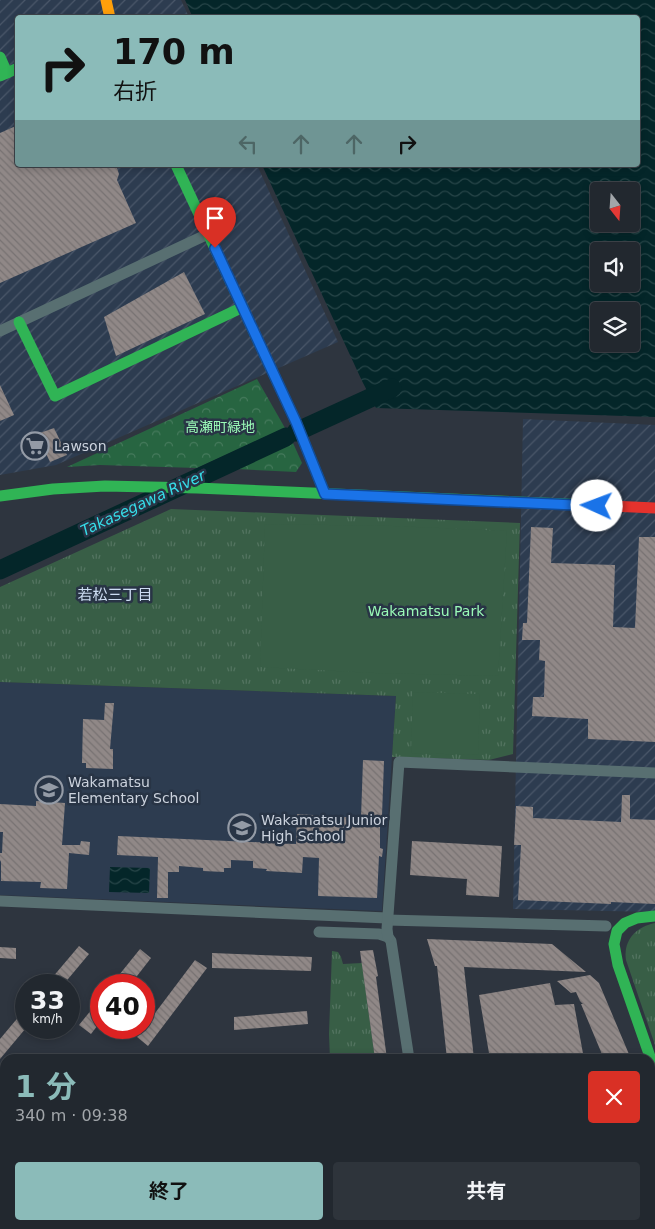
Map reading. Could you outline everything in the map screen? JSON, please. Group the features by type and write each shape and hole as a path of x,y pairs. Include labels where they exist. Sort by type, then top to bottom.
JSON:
{"street":[{"path":"106,0 109,15"},
{"path":"0,57 8,72"},
{"path":"177,167 296,422 325,494"},
{"path":"0,331 208,234"},
{"path":"19,322 55,396 243,307"},
{"path":"0,496 53,489 105,486 197,488 655,508"},
{"path":"409,1054 391,941 388,937 387,929 399,762 655,773"},
{"path":"0,901 387,919 606,926"},
{"path":"649,1054 618,965 615,936 620,928 638,917 655,916"},
{"path":"319,932 379,934 388,937"}],"shaded area":[{"path":"0,0 181,0 188,15 15,15 15,167 258,167 338,342 56,465 0,475"},
{"path":"523,419 655,425 655,912 513,909"},
{"name":"Wakamatsu Junior High School","path":"0,682 396,696 382,911 0,895"}],"green space":[{"name":"高瀬町緑地","path":"257,379 285,428 197,468 100,465 67,467"},
{"name":"高瀬町緑地","path":"293,443 302,463 296,472 236,469"},
{"name":"Wakamatsu Park","path":"171,509 520,523 513,754 489,760 392,757 396,696 0,682 0,587"},
{"path":"265,524 393,526 507,531 498,676 374,673 260,667"},
{"path":"413,692 480,694 478,755 411,753"},
{"path":"655,923 655,1045 626,960 626,953 632,936 642,928"},
{"path":"332,951 338,952 343,964 362,963 374,1054 330,1054"}],"water":[{"path":"185,0 655,0 655,417 376,408 263,167 640,167 640,15 192,15"},
{"path":"110,867 150,868 149,893 109,892"}],"building":[{"path":"15,126 15,167 117,167 119,174 117,180 136,223 0,283 0,133"},
{"path":"184,272 205,314 116,356 104,317"},
{"path":"0,385 14,415 0,421"},
{"path":"54,428 67,455 50,462 37,434"},
{"path":"531,527 553,528 551,563 615,565 613,627 635,628 639,537 655,537 655,742 588,739 588,719 532,716 533,697 544,697 545,661 539,660 540,640 522,640 523,623 527,623"},
{"path":"105,703 114,703 110,749 113,749 113,769 86,768 86,763 82,763 83,719 104,720"},
{"path":"363,760 384,761 382,816 380,816 380,848 383,849 382,857 379,856 377,898 318,896 319,858 303,857 302,873 266,871 267,869 253,868 253,861 231,860 231,868 224,868 224,872 203,871 203,868 179,866 179,872 168,872 168,898 157,898 158,857 117,855 118,836 296,844 297,814 361,818"},
{"path":"622,795 630,795 630,819 655,820 655,904 518,900 521,845 514,845 516,806 533,807 533,818 621,822"},
{"path":"36,801 65,803 62,845 80,845 81,841 90,842 89,855 69,853 67,889 40,888 41,882 1,881 0,853 2,853 3,832 0,832 0,804 36,806"},
{"path":"412,841 502,846 499,897 466,895 467,879 410,875"},
{"path":"427,939 552,944 586,972 464,967 473,1054 446,1054 437,966 435,966"},
{"path":"79,946 89,954 72,974 55,974"},
{"path":"0,947 16,948 16,959 0,958"},
{"path":"140,949 151,958 139,974 120,974"},
{"path":"373,950 378,976 376,977 386,1054 374,1054 360,951"},
{"path":"212,953 312,957 311,971 212,968"},
{"path":"195,960 207,968 155,1037 155,1013"},
{"path":"590,975 599,983 629,1054 602,1054 581,1004 583,1004 576,992 571,993 557,981"},
{"path":"550,983 555,1005 574,1004 583,1054 489,1054 479,995"},
{"path":"307,1011 308,1024 234,1030 234,1017"},
{"path":"90,1012 90,1033 80,1024"},
{"path":"15,1021 15,1039 17,1039 4,1054 0,1054 0,1039"},
{"path":"139,1039 153,1039 148,1046"}],"waterway":[{"name":"Takasegawa River","path":"296,432 392,388"},
{"name":"Takasegawa River","path":"0,570 286,437"}],"traffic: fast":[{"path":"0,57 7,73"},
{"path":"0,76 15,69"},
{"path":"177,167 296,422 325,494"},
{"path":"19,322 55,396 243,307"},
{"path":"0,496 53,489 105,486 197,488 589,505"},
{"path":"649,1054 618,965 614,944 617,931 625,923 637,918 655,916"}],"traffic: slow":[{"path":"106,0 109,15"}],"traffic: jam":[{"path":"589,505 655,508"}],"place":[{"name":"Lawson","path":"35,446"},
{"name":"Wakamatsu Elementary School","path":"49,790"},
{"name":"Wakamatsu Junior High School","path":"242,828"}],"district":[{"name":"若松三丁目","path":"115,595"}],"route":[{"path":"215,248 296,422 325,494 597,506"}]}
